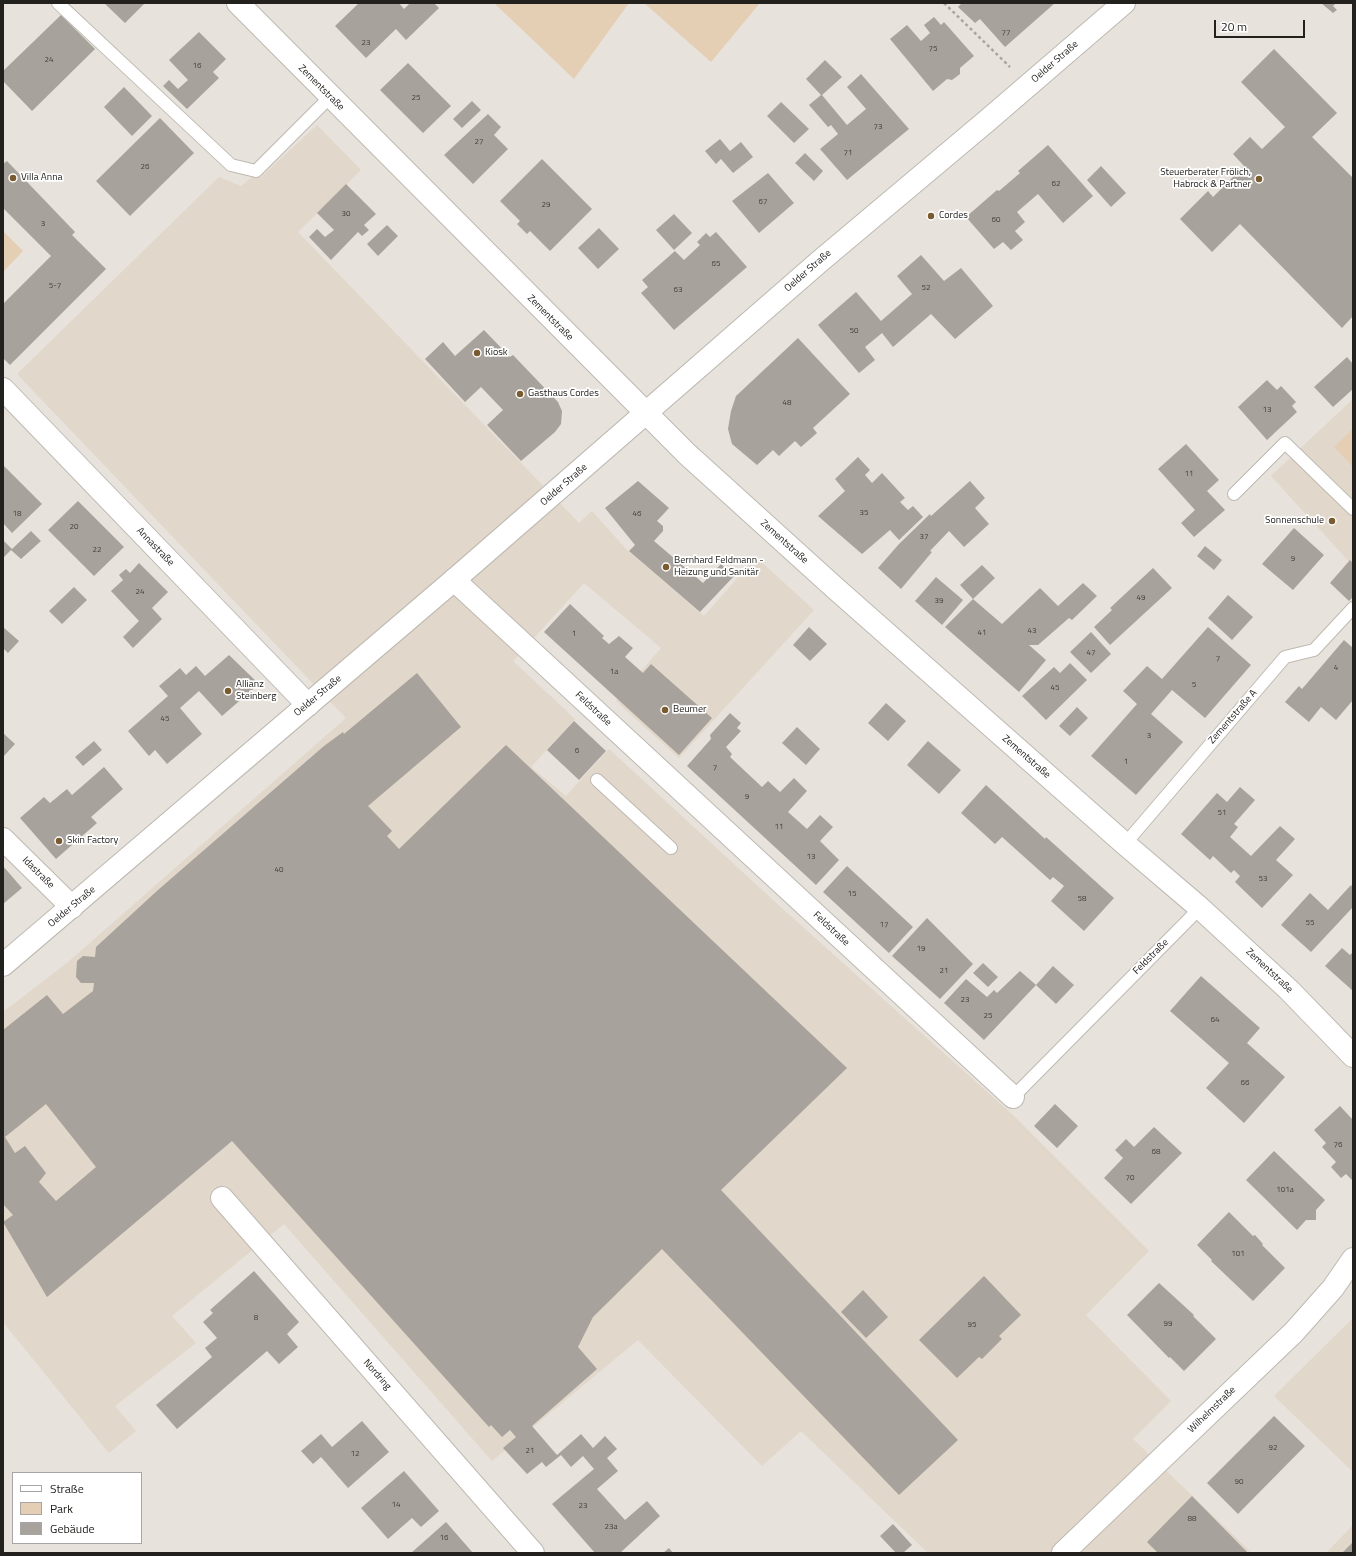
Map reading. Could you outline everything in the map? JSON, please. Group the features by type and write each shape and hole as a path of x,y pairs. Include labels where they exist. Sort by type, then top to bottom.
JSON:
{"street":[{"name":"Zementstraße","path":"238,3 687,454 835,588 1125,844 1200,908 1289,990 1353,1056"},
{"name":"Oelder Straße","path":"3,965 454,580 819,262 1124,3"},
{"name":"Annastraße","path":"3,389 308,705"},
{"name":"Feldstraße","path":"454,580 1013,1097"},
{"name":"Idastraße","path":"3,839 72,907"},
{"name":"Nordring","path":"222,1198 532,1553"},
{"name":"Wilhelmstraße","path":"1063,1553 1294,1332 1333,1288 1353,1259"}],"lane":[{"path":"58,3 231,165 256,171 330,97"},
{"path":"1234,494 1285,443 1353,509"},
{"name":"Zementstraße A","path":"1125,844 1285,658 1314,650 1353,608"},
{"path":"597,780 671,848"},
{"name":"Feldstraße","path":"1013,1097 1200,908"}],"path":[{"path":"944,3 1029,85"}],"shaded area":[{"name":"Beumer","path":"317,125 361,170 298,232 579,523 592,511 625,548 704,616 756,557 814,610 679,758 616,701 661,648 584,583 513,661 575,719 531,767 566,796 609,749 786,912 1014,1116 1149,1251 1086,1315 1171,1401 1133,1439 1252,1553 928,1553 801,1431 762,1466 638,1340 492,1461 284,1224 172,1316 196,1343 115,1406 136,1431 109,1453 3,1322 3,1012 67,963 346,718 17,374 219,177 241,186 253,176 261,177"},
{"name":"Sonnenschule","path":"1353,399 1353,566 1271,476"},
{"path":"1353,1318 1353,1472 1274,1396"},
{"path":"1353,1525 1353,1553 1326,1553"}],"green space":[{"path":"494,3 629,3 574,79"},
{"path":"644,3 760,3 711,62"},
{"path":"3,231 23,251 3,272"},
{"path":"1353,429 1353,467 1334,447"}],"building":[{"path":"104,3 145,3 125,23"},
{"path":"359,3 399,3 404,9 410,3 434,3 439,8 406,40 396,29 366,58 335,26"},
{"path":"962,3 1055,3 1005,47 980,19 975,23 958,7"},
{"path":"1321,3 1336,3 1333,6 1337,10 1333,13"},
{"path":"61,15 95,49 32,111 3,81 3,71"},
{"path":"934,17 941,25 944,22 974,56 960,68 960,74 952,80 947,79 933,91 890,39 907,25 921,41 930,33 924,25"},
{"path":"199,32 226,59 213,72 219,78 187,109 163,86 169,80 178,89 188,80 169,60"},
{"path":"1274,49 1337,113 1312,137 1353,178 1353,316 1342,328 1240,224 1212,252 1180,219 1208,191 1213,197 1244,166 1233,154 1250,137 1262,149 1285,127 1241,82"},
{"path":"825,60 842,77 822,95 847,125 866,109 847,87 861,74 909,129 847,180 820,149 838,134 831,125 828,127 809,105 821,95 806,79"},
{"path":"408,63 451,106 423,133 380,90"},
{"path":"124,87 152,116 132,136 104,107"},
{"path":"472,101 481,110 462,128 453,119"},
{"path":"781,102 809,129 794,143 767,116"},
{"path":"488,114 501,127 494,135 508,149 473,184 444,155"},
{"path":"160,118 194,153 130,216 96,181"},
{"path":"720,139 730,151 741,142 753,157 733,173 721,159 716,164 705,151"},
{"path":"1048,145 1093,196 1063,223 1038,194 1017,212 1025,222 1015,231 1023,240 1011,250 1003,242 994,249 966,217 997,190 999,191 1020,173 1018,171"},
{"path":"805,153 823,171 814,181 795,163"},
{"path":"542,159 592,209 550,251 530,231 527,234 517,224 520,221 500,201"},
{"path":"7,161 75,232 72,235 106,269 10,365 3,358 3,304 51,256 3,208 3,164"},
{"path":"1101,166 1126,193 1111,207 1087,180"},
{"path":"768,173 794,203 759,233 732,201"},
{"path":"346,184 376,214 364,225 369,230 362,236 358,232 331,260 309,237 317,229 325,237 334,230 317,213"},
{"path":"674,214 692,233 674,250 656,230"},
{"path":"387,225 398,236 378,256 367,244"},
{"path":"599,228 619,249 598,269 578,248"},
{"path":"716,232 747,267 674,330 641,293 648,287 642,280 675,251 684,260 700,245 697,242 706,233 710,237"},
{"path":"921,255 944,281 961,268 993,306 955,339 931,314 893,347 882,333 865,347 875,360 859,373 818,325 856,292 881,321 912,294 897,276"},
{"name":"Gasthaus Cordes","path":"484,330 510,357 513,355 558,402 562,411 561,424 555,432 521,461 487,425 503,410 481,387 465,402 425,359 443,342 455,356"},
{"path":"798,338 850,394 813,428 817,433 801,447 795,441 779,456 773,450 757,465 732,444 728,429 731,411 736,396"},
{"path":"1347,357 1353,364 1353,389 1333,407 1314,387"},
{"path":"1267,380 1277,390 1281,386 1296,402 1292,406 1297,412 1267,440 1238,407"},
{"path":"1186,444 1219,480 1207,491 1225,510 1194,537 1181,523 1195,510 1158,469"},
{"path":"858,457 870,470 865,475 872,483 882,473 905,498 900,502 908,510 913,506 923,517 899,540 890,530 862,554 818,516 845,491 835,479"},
{"path":"3,465 42,504 12,533 3,523"},
{"path":"638,481 669,508 657,521 663,526 663,531 654,541 703,583 721,564 734,576 700,612 629,551 635,545 605,508"},
{"path":"970,481 985,498 975,508 989,524 964,547 949,531 930,551 932,552 901,589 878,568 899,544 930,514 931,516"},
{"path":"78,501 124,547 94,576 48,530"},
{"path":"1294,528 1324,555 1293,590 1262,564"},
{"path":"31,531 41,541 21,559 11,550 3,558 3,540 12,549"},
{"path":"1205,546 1222,560 1214,570 1197,556"},
{"path":"1350,560 1353,563 1353,597 1349,601 1330,583"},
{"path":"139,563 168,592 152,608 162,619 133,648 123,637 139,621 111,591 123,580 119,575 126,569 130,573"},
{"path":"982,565 995,578 973,599 960,585"},
{"path":"1153,568 1172,588 1110,645 1094,627 1112,610 1110,608"},
{"path":"936,577 963,600 942,625 915,601"},
{"path":"1083,583 1097,596 1072,620 1069,618 1038,645 1029,645 1046,660 1019,692 945,627 973,599 1002,624 1040,588 1058,606"},
{"path":"74,587 87,600 62,624 49,611"},
{"path":"1228,595 1253,617 1232,640 1208,618"},
{"path":"570,604 604,636 602,638 609,644 619,636 633,648 625,657 643,673 651,664 712,718 679,755 544,632"},
{"path":"3,627 19,641 8,653 3,648"},
{"path":"809,627 827,644 810,661 793,645"},
{"path":"1208,627 1251,665 1205,718 1172,690 1151,714 1183,742 1136,795 1091,756 1137,704 1123,691 1147,666 1162,679"},
{"path":"1091,632 1111,654 1091,673 1070,652"},
{"path":"1344,640 1353,648 1353,700 1336,720 1321,707 1309,722 1285,702 1299,686 1302,689"},
{"path":"229,655 259,684 222,716 199,691 180,708 202,734 167,764 155,750 149,756 128,731 168,696 159,686 180,668 186,675 196,666 205,676"},
{"path":"1070,663 1087,680 1046,720 1022,696 1054,667 1060,673"},
{"path":"417,673 461,727 368,806 392,831 387,836 399,849 506,745 847,1068 721,1190 958,1440 899,1495 662,1249 593,1317 578,1347 597,1369 532,1426 557,1455 581,1434 593,1448 605,1436 617,1449 607,1458 618,1471 597,1489 625,1520 647,1501 660,1516 620,1553 595,1553 552,1504 594,1469 583,1456 571,1467 561,1455 546,1467 542,1462 527,1474 503,1448 516,1437 510,1430 502,1437 491,1425 489,1427 232,1141 47,1297 3,1222 13,1215 3,1204 3,1030 47,995 63,1014 93,991 94,983 81,983 76,977 77,961 83,956 95,957 96,947 158,890 324,746 343,732 344,734","holes":["46,1104 96,1167 56,1201 39,1182 46,1173 25,1146 15,1153 5,1137"]},
{"path":"886,703 906,721 888,741 868,723"},
{"path":"1077,707 1088,718 1070,736 1059,726"},
{"path":"730,713 741,723 737,728 741,731 726,747 732,754 730,757 762,787 768,781 780,792 794,778 807,791 788,812 807,829 820,815 833,827 820,841 839,860 816,885 687,766 711,739 710,735"},
{"path":"574,721 606,751 579,780 547,750"},
{"path":"797,727 820,749 806,765 782,743"},
{"path":"3,733 15,744 3,757"},
{"path":"94,741 102,750 83,766 75,757"},
{"path":"928,741 961,770 939,794 907,765"},
{"name":"Skin Factory","path":"104,767 123,789 91,817 97,823 56,859 20,818 44,797 50,803 67,789 72,795"},
{"path":"986,785 1045,839 1046,837 1114,898 1084,931 1051,901 1064,886 1053,877 1050,880 1002,837 995,844 961,813"},
{"path":"1240,787 1255,800 1234,824 1238,827 1230,837 1251,856 1280,826 1295,839 1276,860 1293,875 1262,908 1235,882 1240,876 1234,870 1231,873 1213,856 1210,860 1181,834 1217,793 1227,802"},
{"path":"3,866 22,888 3,904"},
{"path":"847,866 913,927 889,953 823,892"},
{"path":"1351,885 1353,888 1353,907 1311,952 1281,925 1310,893 1328,910"},
{"path":"927,918 973,964 940,999 892,956"},
{"path":"1342,948 1350,955 1353,952 1353,991 1325,966"},
{"path":"983,963 998,977 988,987 973,973"},
{"path":"1053,966 1074,985 1056,1004 1036,985"},
{"path":"1020,971 1036,985 984,1040 944,1003 966,979 987,997 994,990 997,993"},
{"path":"1201,976 1260,1028 1247,1043 1285,1077 1244,1123 1206,1088 1229,1063 1170,1011"},
{"path":"1055,1104 1078,1126 1057,1148 1034,1126"},
{"path":"1340,1106 1353,1120 1353,1181 1346,1174 1341,1178 1331,1167 1336,1162 1322,1147 1326,1143 1314,1130"},
{"path":"1154,1127 1182,1153 1131,1204 1104,1178 1123,1158 1115,1150 1126,1139 1134,1147"},
{"path":"1274,1151 1325,1200 1316,1210 1316,1220 1306,1220 1297,1230 1246,1180"},
{"path":"1229,1212 1253,1236 1255,1235 1263,1244 1262,1245 1285,1268 1253,1301 1211,1261 1212,1260 1197,1245"},
{"path":"254,1271 299,1322 287,1334 298,1347 279,1364 267,1351 177,1429 156,1405 212,1357 205,1348 217,1338 203,1322 213,1313 210,1310"},
{"path":"984,1276 1021,1315 999,1336 1002,1339 982,1359 979,1357 957,1378 919,1340"},
{"path":"1159,1283 1194,1315 1193,1316 1216,1339 1184,1371 1170,1357 1169,1358 1127,1315"},
{"path":"863,1290 888,1317 866,1338 841,1312"},
{"path":"1274,1416 1305,1446 1238,1514 1207,1483"},
{"path":"362,1421 389,1452 348,1488 321,1457 313,1464 301,1451 321,1434 332,1447"},
{"path":"404,1471 439,1511 421,1527 412,1518 388,1539 361,1508"},
{"path":"1192,1496 1248,1553 1158,1553 1147,1542"},
{"path":"446,1522 473,1553 411,1553"},
{"path":"893,1524 912,1545 903,1553 896,1553 880,1536"},
{"path":"1353,1542 1353,1553 1342,1553"},
{"path":"669,1548 673,1553 663,1553"}],"place":[{"name":"Villa Anna","path":"13,178"},
{"name":"Steuerberater Frölich, Habrock & Partner","path":"1259,179"},
{"name":"Cordes","path":"931,216"},
{"name":"Kiosk","path":"477,353"},
{"name":"Gasthaus Cordes","path":"520,394"},
{"name":"Sonnenschule","path":"1332,521"},
{"name":"Bernhard Feldmann - Heizung und Sanitär","path":"666,567"},
{"name":"Allianz Steinberg","path":"228,691"},
{"name":"Beumer","path":"665,710"},
{"name":"Skin Factory","path":"59,841"}]}
